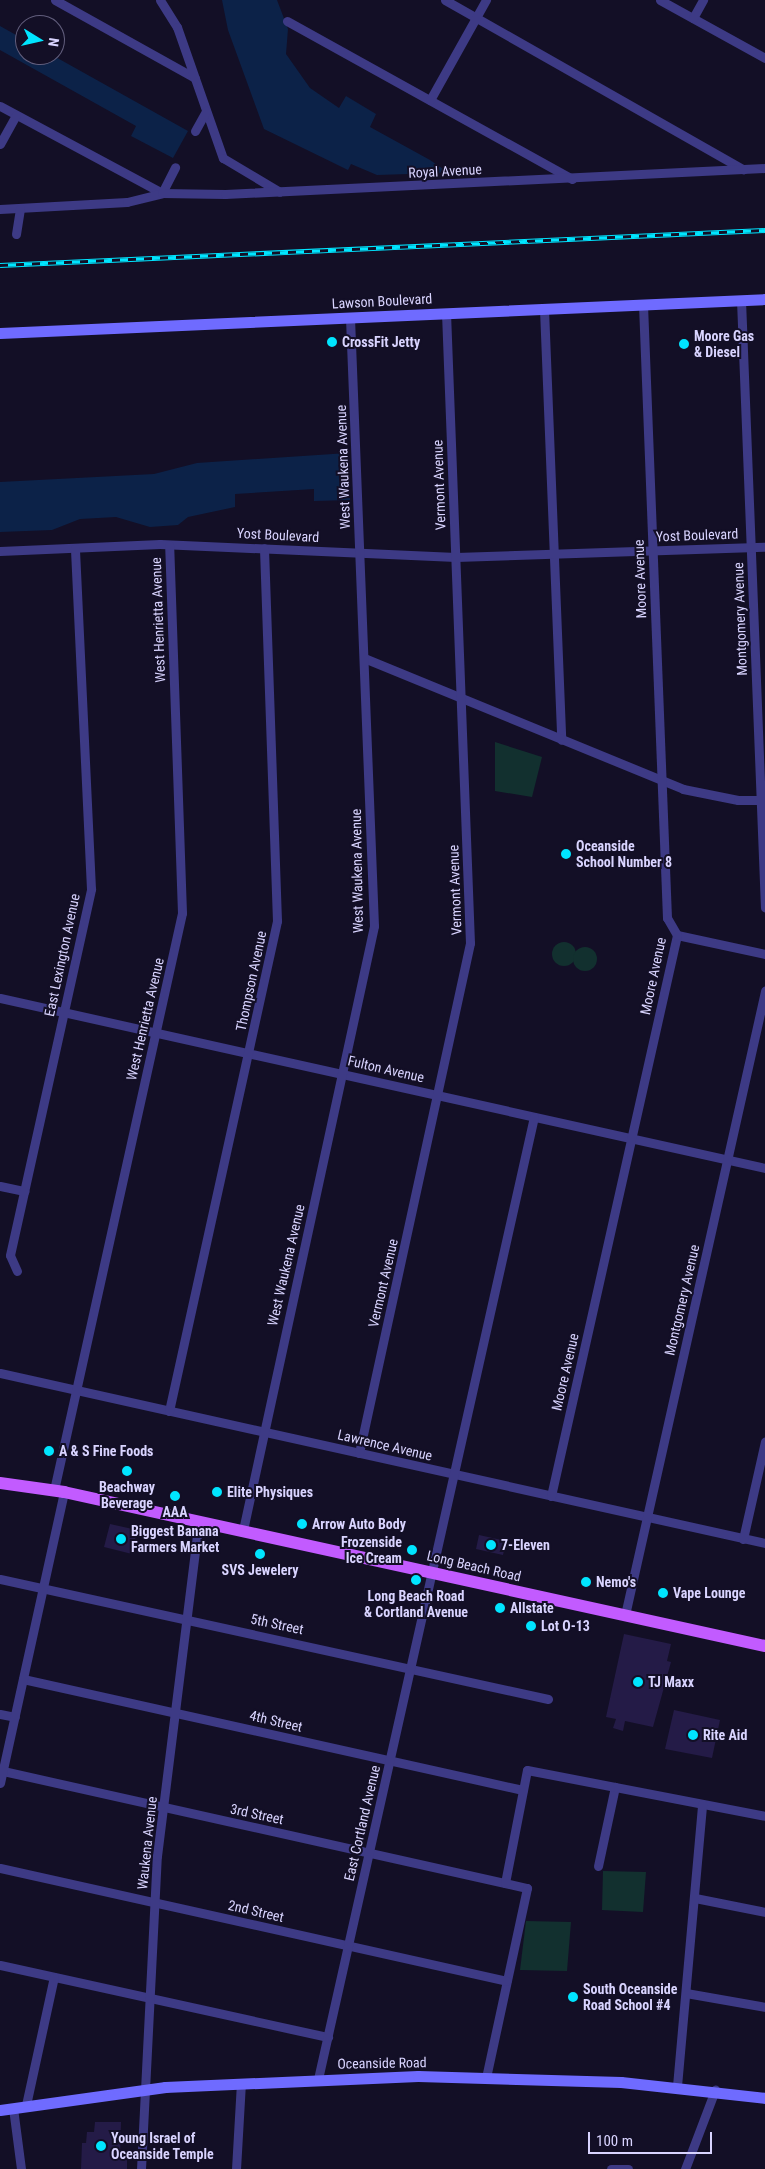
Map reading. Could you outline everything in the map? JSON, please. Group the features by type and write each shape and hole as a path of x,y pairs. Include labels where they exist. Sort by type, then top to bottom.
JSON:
{"main road":[{"name":"Lawson Boulevard","path":"0,333 765,299"},
{"name":"Long Beach Road","path":"0,1483 59,1491 243,1530 765,1646"},
{"name":"Oceanside Road","path":"0,2110 144,2090 318,2079 486,2078 677,2086 765,2098"}],"street":[{"path":"55,0 195,78"},
{"path":"160,0 177,27 224,158 280,192"},
{"path":"445,0 743,169"},
{"path":"430,100 486,0"},
{"path":"660,0 765,58"},
{"path":"693,18 703,0"},
{"path":"287,21 572,179"},
{"path":"0,106 162,193 175,167"},
{"path":"195,130 206,111"},
{"path":"0,144 16,115"},
{"name":"Royal Avenue","path":"0,210 127,202 162,193 177,196 280,192 765,168"},
{"path":"16,234 20,208"},
{"name":"Montgomery Avenue","path":"741,300 763,800 765,908"},
{"name":"Moore Avenue","path":"551,1496 677,935 667,918 643,305"},
{"path":"544,309 561,740"},
{"name":"Vermont Avenue","path":"359,1453 439,1095 470,943 446,313"},
{"name":"West Waukena Avenue","path":"243,1530 374,926 350,318"},
{"name":"Yost Boulevard","path":"0,551 169,545 456,557 765,546"},
{"name":"West Henrietta Avenue","path":"0,1783 44,1587 76,1391 156,1033 184,897 169,545"},
{"name":"East Lexington Avenue","path":"17,1271 10,1255 91,889 75,548"},
{"name":"Thompson Avenue","path":"169,1411 249,1053 278,909 264,548"},
{"path":"364,658 662,780 711,796 763,800"},
{"path":"677,935 765,954"},
{"name":"Montgomery Avenue","path":"625,1615 765,992"},
{"name":"Fulton Avenue","path":"0,998 765,1168"},
{"name":"East Cortland Avenue","path":"318,2079 410,1668 456,1475 534,1117"},
{"path":"0,1186 24,1191"},
{"name":"Lawrence Avenue","path":"0,1372 76,1391 765,1543"},
{"path":"743,1538 765,1441"},
{"name":"Waukena Avenue","path":"141,2169 155,1902 163,1808 199,1521"},
{"name":"5th Street","path":"0,1578 548,1699"},
{"name":"4th Street","path":"23,1679 523,1790"},
{"path":"0,1714 15,1717"},
{"path":"505,1883 526,1770 765,1816"},
{"name":"3rd Street","path":"3,1771 527,1888 507,1981"},
{"path":"598,1866 615,1787"},
{"path":"677,2086 702,1804"},
{"name":"2nd Street","path":"0,1868 507,1981"},
{"path":"695,1898 765,1912"},
{"path":"0,1965 328,2038"},
{"path":"26,2105 54,1977"},
{"path":"486,2078 507,1981"},
{"path":"686,1993 765,2007"},
{"path":"236,2169 241,2083"},
{"path":"685,2169 715,2090"},
{"path":"13,2108 21,2169"},
{"path":"612,2169 628,2169"}],"green space":[{"path":"495,742 542,757 532,797 495,791"},
{"path":"564,942 573,945 576,954 573,963 564,966 555,963 552,954 555,945"},
{"path":"585,947 594,950 597,959 594,968 585,971 576,968 573,959 576,950"},
{"path":"603,1871 646,1872 643,1912 602,1910"},
{"path":"526,1921 571,1922 567,1971 520,1970"}],"water":[{"path":"222,0 277,0 288,29 286,54 310,88 339,108 346,96 376,114 370,127 430,160 443,169 440,173 377,175 351,164 348,170 264,129 228,30"},
{"path":"0,26 15,34 15,58 0,50"},
{"path":"65,62 188,131 173,158 131,136 136,126 27,65 65,65"},
{"path":"348,453 350,500 314,501 314,489 235,494 235,507 188,517 178,525 150,527 116,517 80,519 52,530 0,532 0,482 154,474 197,463"}],"building":[{"name":"Biggest Banana Farmers Market","path":"110,1524 137,1530 132,1554 104,1547"},
{"name":"7-Eleven","path":"479,1535 506,1541 503,1555 476,1549"},
{"name":"TJ Maxx","path":"624,1634 671,1644 667,1661 671,1662 653,1727 625,1721 623,1731 613,1728 616,1719 606,1717"},
{"name":"Rite Aid","path":"674,1710 720,1720 712,1758 665,1749"},
{"name":"Young Israel of Oceanside Temple","path":"95,2122 121,2122 120,2157 127,2159 127,2169 81,2169 82,2143 86,2143 87,2132 94,2132"}],"railway":[{"path":"0,265 765,230"}],"place":[{"name":"CrossFit Jetty","path":"332,342"},
{"name":"Moore Gas & Diesel","path":"684,344"},
{"name":"Oceanside School Number 8","path":"566,854"},
{"name":"A & S Fine Foods","path":"49,1451"},
{"name":"Beachway Beverage","path":"127,1471"},
{"name":"Elite Physiques","path":"217,1492"},
{"name":"AAA","path":"175,1496"},
{"name":"Arrow Auto Body","path":"302,1524"},
{"name":"Biggest Banana Farmers Market","path":"121,1539"},
{"name":"7-Eleven","path":"491,1545"},
{"name":"Frozenside Ice Cream","path":"412,1550"},
{"name":"SVS Jewelery","path":"260,1554"},
{"name":"Long Beach Road & Cortland Avenue","path":"416,1580"},
{"name":"Nemo's","path":"586,1582"},
{"name":"Vape Lounge","path":"663,1593"},
{"name":"Allstate","path":"500,1608"},
{"name":"Lot O-13","path":"531,1626"},
{"name":"TJ Maxx","path":"638,1682"},
{"name":"Rite Aid","path":"693,1735"},
{"name":"South Oceanside Road School #4","path":"573,1997"},
{"name":"Young Israel of Oceanside Temple","path":"101,2146"}]}
